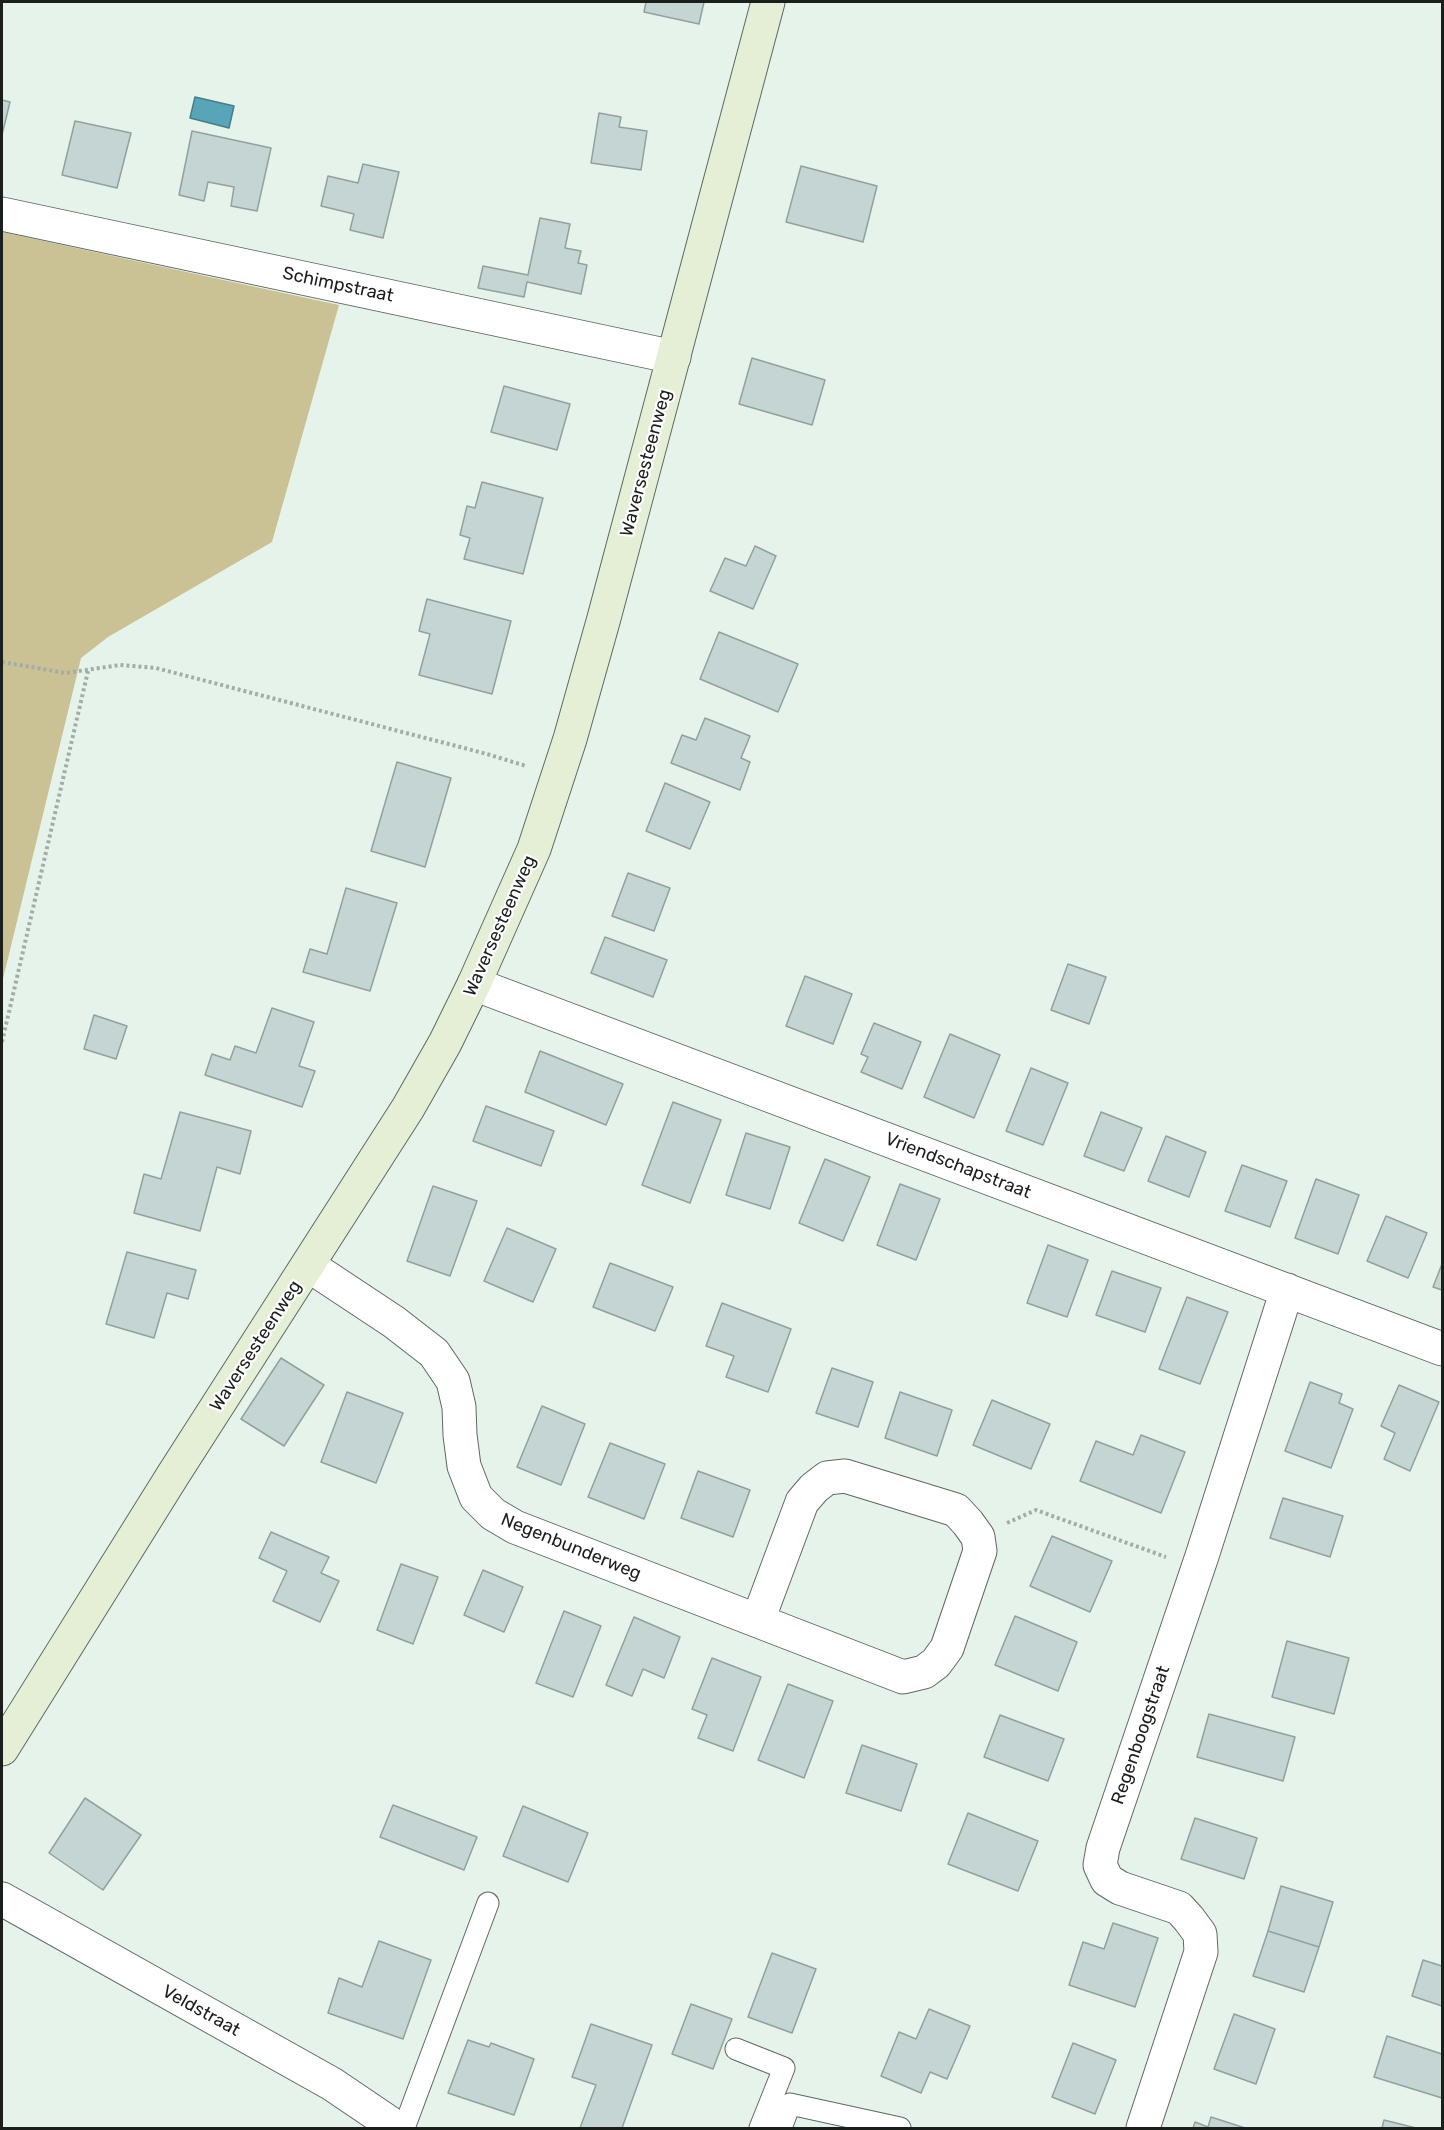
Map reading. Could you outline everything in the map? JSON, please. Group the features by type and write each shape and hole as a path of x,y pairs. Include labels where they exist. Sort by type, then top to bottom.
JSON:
{"street":[{"name":"Waversesteenweg","path":"2,1749 408,1108 445,1043 474,984 534,849 604,618 768,2"},
{"name":"Schimpstraat","path":"2,214 674,357"},
{"name":"Vriendschapstraat","path":"474,984 1443,1349"},
{"name":"Negenbunderweg","path":"308,1265 394,1322 434,1353 453,1381 459,1407 464,1466 476,1497 493,1515 515,1527 903,1677 924,1672 936,1663 947,1647 980,1551 978,1537"},
{"name":"Regenboogstraat","path":"1143,2128 1201,1952 1200,1934 1179,1908 1120,1888 1107,1880 1100,1865 1103,1848 1197,1569 1287,1290"},
{"path":"758,1620 802,1502 827,1478 845,1476 956,1510 969,1523 978,1537"},
{"name":"Veldstraat","path":"2,1899 332,2084 397,2128"}],"lane":[{"path":"404,2128 488,1903"},
{"path":"736,2049 783,2068 760,2128"},
{"path":"781,2128 790,2104 900,2128"}],"path":[{"path":"2,662 66,673 120,665 156,668 487,754 558,776"},
{"path":"3,1042 88,671"},
{"path":"978,1537 1036,1510 1197,1569"}],"shaded area":[{"path":"2,232 339,305 272,542 108,637 81,658 2,983"}],"water":[{"path":"195,97 234,106 229,128 190,118"}],"building":[{"path":"646,2 704,2 699,24 644,12"},
{"path":"2,100 10,102 2,135"},
{"path":"599,113 621,117 619,127 647,131 641,170 591,163"},
{"path":"75,121 131,133 117,188 62,175"},
{"path":"192,131 271,148 257,211 231,206 234,187 208,182 204,201 179,195"},
{"path":"363,164 399,172 383,238 350,230 354,214 321,206 328,176 358,183"},
{"path":"801,166 877,186 863,242 786,222"},
{"path":"540,218 570,224 565,248 581,251 578,263 587,265 581,294 527,282 524,297 478,288 483,266 528,275"},
{"path":"752,358 825,380 812,425 739,404"},
{"path":"504,386 570,404 557,450 491,432"},
{"path":"482,482 543,498 523,574 464,559 470,538 460,535 467,506 475,508"},
{"path":"755,546 776,556 753,609 710,591 725,558 746,566"},
{"path":"427,599 511,621 492,694 419,675 430,634 419,631"},
{"path":"719,632 798,664 778,712 700,679"},
{"path":"705,718 750,736 741,758 750,762 740,790 671,763 682,735 696,740"},
{"path":"397,762 451,778 425,867 371,851"},
{"path":"665,783 710,802 690,849 646,831"},
{"path":"628,873 670,888 654,931 612,916"},
{"path":"346,888 397,903 370,991 303,972 310,949 327,954"},
{"path":"605,937 667,960 653,997 591,973"},
{"path":"1068,964 1106,977 1089,1024 1051,1010"},
{"path":"805,976 852,994 833,1044 786,1026"},
{"path":"272,1008 314,1022 299,1066 315,1071 302,1107 205,1075 212,1054 230,1060 235,1046 256,1053"},
{"path":"94,1015 127,1026 116,1059 84,1049"},
{"path":"874,1023 921,1042 902,1089 861,1072 868,1057 861,1054"},
{"path":"950,1034 1000,1055 974,1118 924,1097"},
{"path":"540,1051 623,1084 606,1125 525,1092"},
{"path":"1031,1068 1068,1083 1043,1145 1006,1131"},
{"path":"673,1102 721,1120 690,1203 642,1185"},
{"path":"486,1106 554,1131 541,1166 473,1141"},
{"path":"180,1112 251,1131 240,1174 217,1167 200,1231 134,1213 144,1174 161,1179"},
{"path":"1101,1112 1142,1128 1124,1171 1084,1156"},
{"path":"746,1133 790,1147 770,1209 726,1195"},
{"path":"1166,1136 1206,1152 1189,1197 1148,1181"},
{"path":"825,1159 870,1177 843,1241 799,1223"},
{"path":"1242,1165 1287,1181 1270,1227 1225,1211"},
{"path":"1316,1179 1359,1195 1338,1254 1295,1238"},
{"path":"900,1184 940,1199 916,1260 877,1245"},
{"path":"433,1186 477,1201 450,1276 407,1261"},
{"path":"1386,1216 1427,1233 1408,1278 1367,1261"},
{"path":"507,1228 556,1249 533,1302 484,1281"},
{"path":"1048,1245 1088,1260 1067,1317 1027,1303"},
{"path":"127,1252 196,1270 188,1299 167,1293 154,1338 106,1324"},
{"path":"610,1263 673,1287 655,1331 593,1307"},
{"path":"1442,1264 1442,1290 1433,1287"},
{"path":"1112,1271 1161,1288 1145,1332 1096,1315"},
{"path":"1187,1297 1228,1312 1200,1384 1159,1369"},
{"path":"722,1303 791,1329 768,1392 726,1377 734,1356 706,1346"},
{"path":"281,1358 324,1385 284,1446 241,1419"},
{"path":"832,1368 873,1382 858,1427 816,1413"},
{"path":"1310,1382 1342,1394 1339,1403 1353,1409 1331,1468 1285,1451"},
{"path":"1399,1385 1439,1402 1410,1471 1384,1459 1395,1433 1381,1426"},
{"path":"347,1392 403,1413 376,1483 321,1462"},
{"path":"900,1392 952,1410 937,1456 885,1438"},
{"path":"992,1400 1050,1424 1031,1469 973,1445"},
{"path":"542,1406 585,1424 561,1485 517,1467"},
{"path":"1141,1435 1185,1452 1161,1513 1080,1481 1096,1441 1133,1455"},
{"path":"610,1443 665,1464 644,1519 588,1497"},
{"path":"698,1471 750,1490 733,1537 681,1518"},
{"path":"1283,1498 1343,1516 1330,1557 1270,1538"},
{"path":"271,1532 329,1557 321,1573 339,1581 320,1622 273,1601 287,1571 259,1558"},
{"path":"1052,1536 1112,1561 1090,1612 1030,1586"},
{"path":"401,1564 438,1577 413,1644 377,1630"},
{"path":"483,1570 523,1587 504,1632 464,1615"},
{"path":"564,1611 601,1626 573,1697 536,1683"},
{"path":"1015,1616 1077,1642 1058,1691 995,1665"},
{"path":"634,1617 680,1637 664,1678 643,1669 632,1696 606,1685"},
{"path":"1287,1641 1349,1658 1334,1714 1272,1697"},
{"path":"712,1658 761,1677 733,1751 698,1738 707,1715 692,1709"},
{"path":"788,1684 833,1701 804,1778 758,1760"},
{"path":"1209,1714 1295,1737 1283,1781 1197,1757"},
{"path":"1000,1715 1064,1739 1048,1781 984,1757"},
{"path":"862,1745 917,1764 901,1811 846,1793"},
{"path":"85,1798 141,1835 103,1890 49,1853"},
{"path":"393,1805 477,1837 464,1870 380,1837"},
{"path":"523,1806 588,1833 568,1882 503,1856"},
{"path":"968,1813 1038,1841 1018,1891 948,1864"},
{"path":"1195,1818 1257,1838 1244,1879 1181,1859"},
{"path":"1281,1886 1333,1902 1319,1947 1268,1931"},
{"path":"1113,1923 1158,1938 1135,2007 1069,1985 1083,1942 1104,1949"},
{"path":"1268,1931 1319,1947 1304,1992 1253,1976"},
{"path":"379,1941 431,1960 403,2039 328,2013 339,1978 362,1987"},
{"path":"772,1953 816,1969 792,2033 748,2017"},
{"path":"1423,1960 1442,1966 1442,2006 1412,1996"},
{"path":"691,2004 732,2019 713,2069 672,2054"},
{"path":"929,2009 970,2026 947,2079 930,2072 921,2093 881,2076 899,2032 916,2039"},
{"path":"1234,2014 1275,2029 1256,2084 1214,2069"},
{"path":"591,2024 652,2045 622,2128 580,2128 596,2085 572,2077"},
{"path":"1387,2036 1442,2054 1442,2098 1374,2077"},
{"path":"468,2040 489,2047 491,2043 534,2059 514,2115 448,2093"},
{"path":"1073,2043 1116,2060 1095,2114 1052,2097"},
{"path":"1211,2117 1245,2128 1193,2128 1195,2122 1208,2127"},
{"path":"1384,2120 1416,2128 1382,2128"}]}
